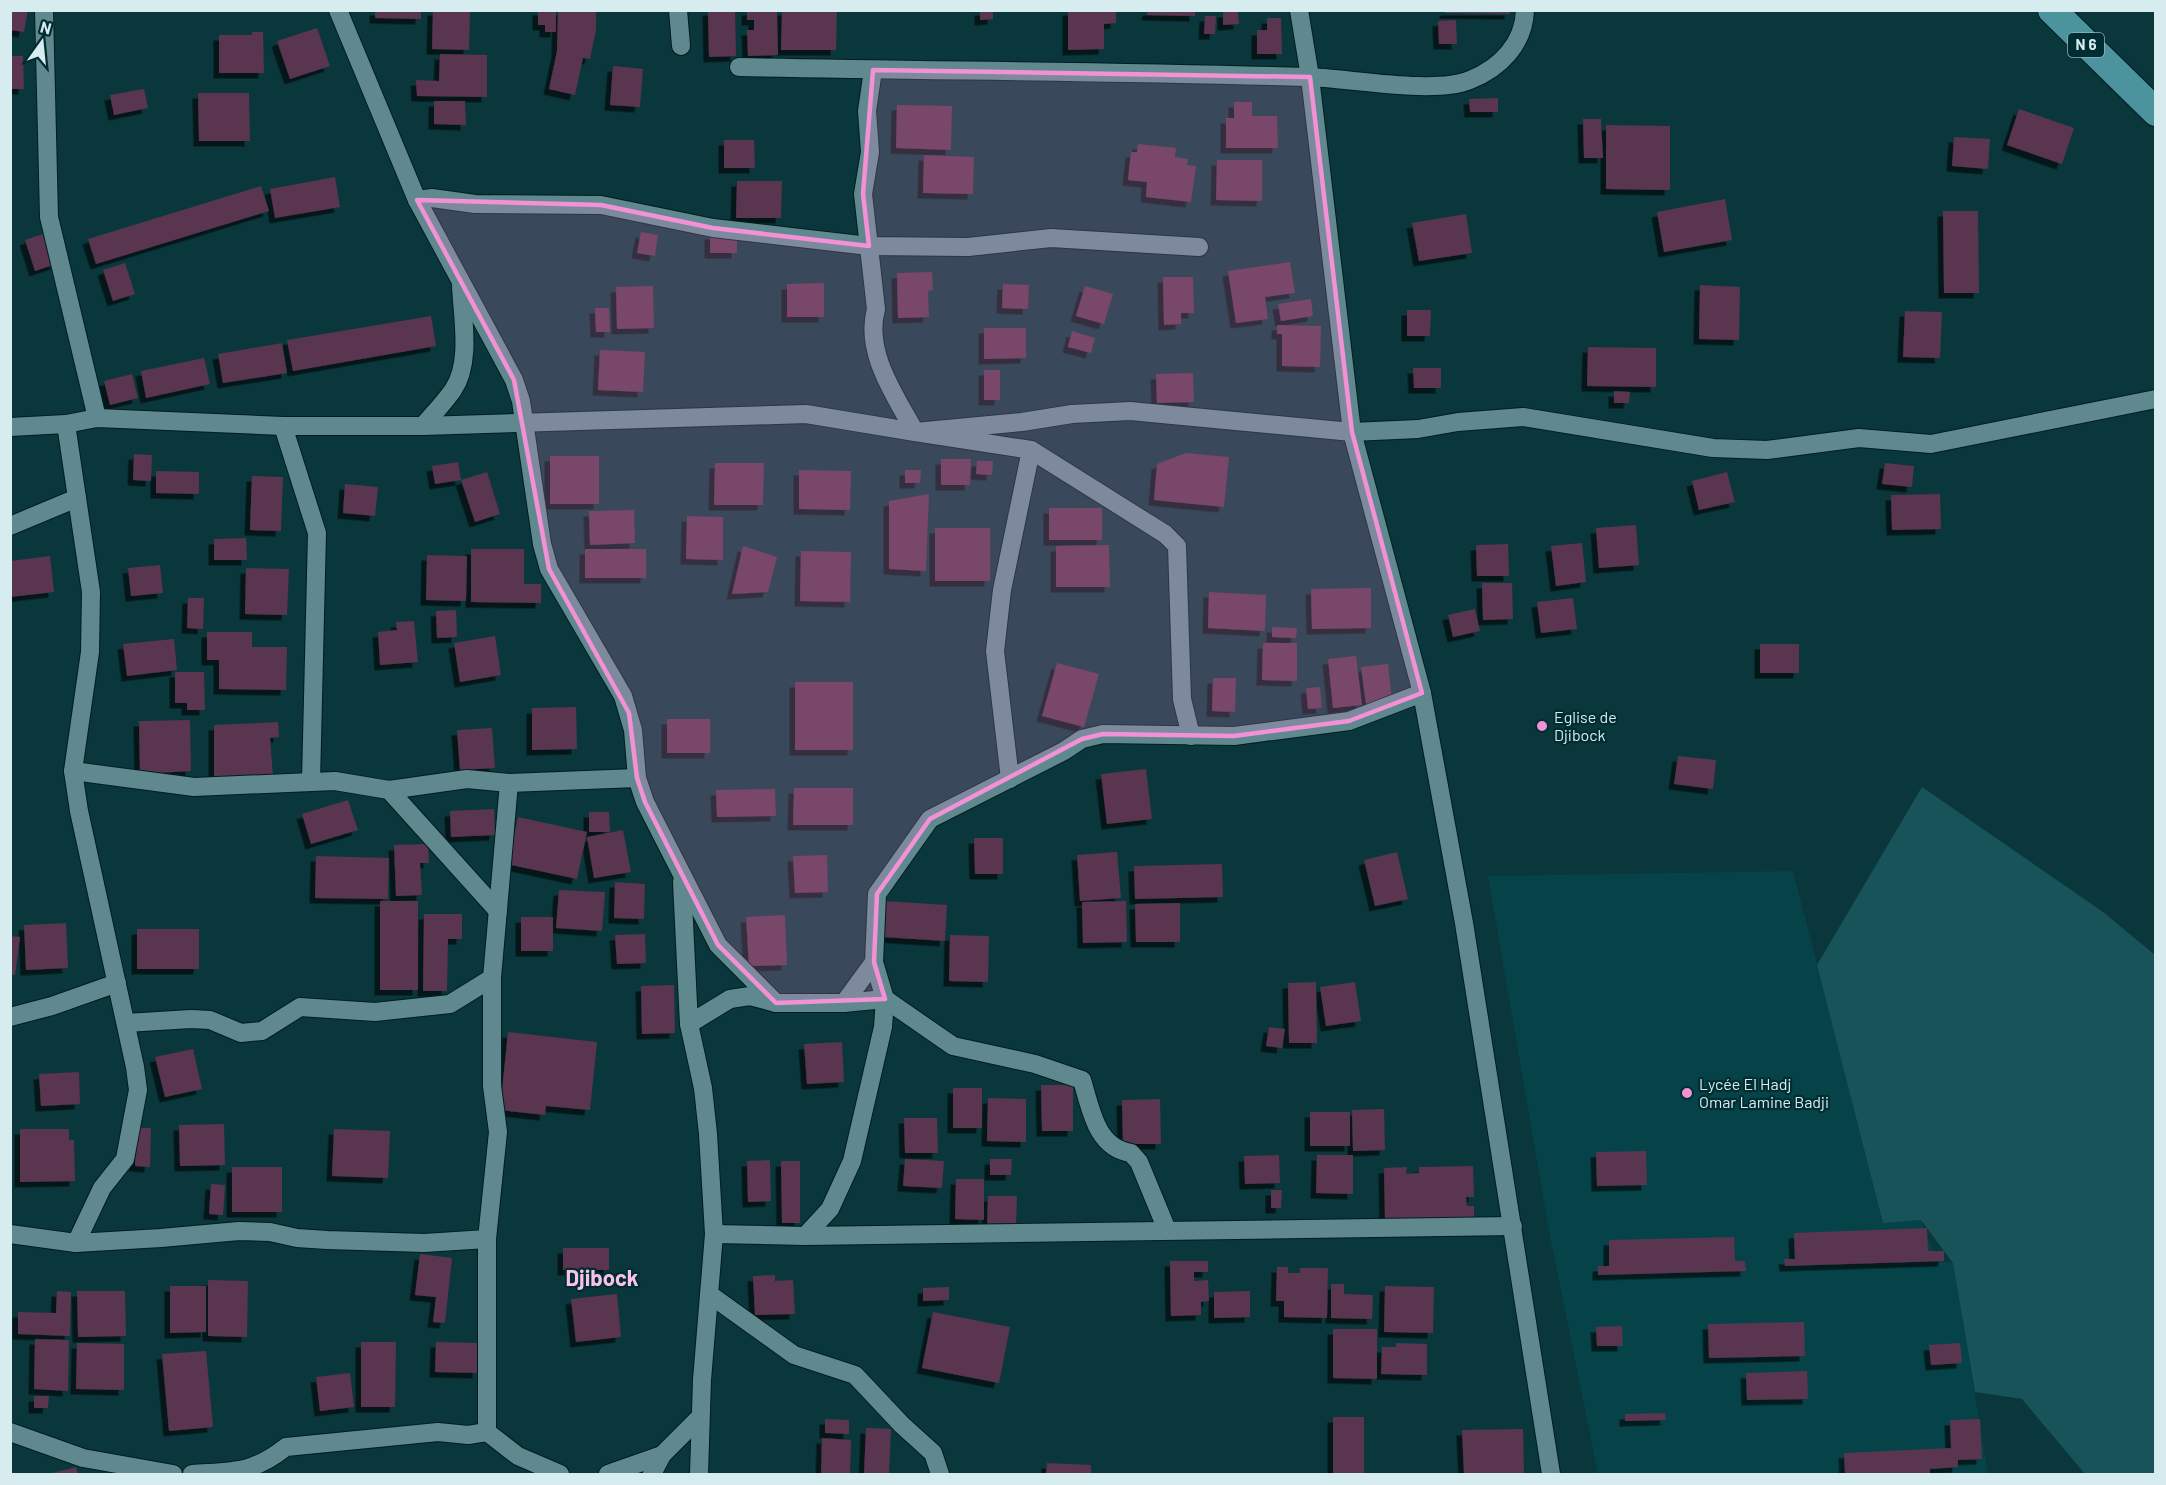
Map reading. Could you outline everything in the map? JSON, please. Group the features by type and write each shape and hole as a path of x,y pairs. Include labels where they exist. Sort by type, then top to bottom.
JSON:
{"main road":[{"name":"N 6","path":"2052,10 2156,112"}],"street":[{"path":"44,10 49,218 97,418"},
{"path":"338,10 417,200 514,380 525,424 542,544 549,569 623,696 633,730 637,778 645,802 718,945 776,1003"},
{"path":"678,10 681,46"},
{"path":"1299,10 1310,77 1352,432 1422,693 1513,1226 1546,1469"},
{"path":"739,68 1310,77 1442,86 1470,81 1505,59 1520,39 1525,24 1525,10"},
{"path":"873,70 867,111 870,152 863,194 876,309 872,324 878,362 915,432"},
{"path":"417,200 432,198 475,204 601,205 713,228 869,246 968,247 1051,238 1199,247"},
{"path":"423,426 454,389 460,374 463,356 461,281"},
{"path":"915,432 1022,422 1072,414 1130,411 1352,432 1418,429 1458,422 1523,417 1713,448 1767,450 1858,438 1931,444 2156,399"},
{"path":"10,427 66,424 97,418 283,426 423,426 806,414 1031,450 1165,534 1177,546 1182,699 1191,735"},
{"path":"66,424 91,592 90,652 73,771 79,811 126,1023 138,1090 125,1159 102,1188 76,1242"},
{"path":"283,426 317,532 311,781"},
{"path":"1010,779 995,651 1002,590 1031,450"},
{"path":"10,526 77,498"},
{"path":"805,1236 830,1209 852,1161 883,1027 885,999 874,962 877,894 930,819 1010,779 1082,739 1103,734 1234,736 1349,721 1422,693"},
{"path":"73,771 194,787 220,788 311,781 343,782 389,790 467,779 509,783 637,778"},
{"path":"487,1432 487,1239 498,1132 492,1086 492,978 509,783"},
{"path":"389,790 498,911"},
{"path":"681,876 689,1024 703,1088 714,1234 700,1417 699,1474"},
{"path":"844,1003 874,962"},
{"path":"126,1023 191,1018 210,1020 241,1034 262,1031 300,1007 375,1012 450,1004 492,978"},
{"path":"10,1017 52,1006 117,982"},
{"path":"689,1024 730,999 750,996 776,1003 844,1003 885,999 953,1046 1035,1064 1082,1080 1098,1128 1118,1152 1131,1154 1139,1162 1167,1230"},
{"path":"714,1234 805,1236 1513,1226"},
{"path":"10,1234 76,1242 161,1238 239,1230 327,1240 424,1243 487,1239"},
{"path":"709,1294 794,1355 855,1375 902,1425 933,1453 940,1474"},
{"path":"652,1474 662,1455 700,1417"},
{"path":"10,1432 83,1458 173,1474"},
{"path":"192,1474 246,1470 266,1463 286,1447 438,1432 468,1436 487,1432 518,1456 560,1474"},
{"path":"608,1474 662,1455"}],"highlighted area":[{"path":"873,70 1310,77 1352,432 1422,693 1349,721 1234,736 1103,734 1082,739 930,819 877,894 874,962 885,999 844,1003 776,1003 718,945 645,802 637,778 629,713 549,569 514,380 417,200 601,205 713,228 869,246 863,194"}],"shaded area":[{"path":"1922,787 2103,912 2155,955 2155,1474 2085,1474 2022,1399 1975,1392 1953,1263 1921,1220 1883,1223 1817,965"},
{"name":"Lycée El Hadj Omar Lamine Badji","path":"1793,871 1883,1222 1921,1220 1937,1261 1953,1263 1988,1474 1598,1474 1550,1236 1488,876"}],"building":[{"path":"10,10 28,10 24,32 10,30"},
{"path":"375,10 421,10 421,19 375,18"},
{"path":"433,10 470,12 469,50 432,49"},
{"path":"538,10 556,10 556,32 545,32 545,25 538,25"},
{"path":"558,10 596,10 596,30 590,59 583,58 575,95 549,89 557,51"},
{"path":"708,10 735,10 736,56 709,57"},
{"path":"747,10 777,10 778,55 748,56 747,30 754,30 754,20 747,20"},
{"path":"782,10 837,10 836,50 781,50"},
{"path":"980,10 993,10 993,19 980,20"},
{"path":"1068,10 1116,11 1116,23 1104,24 1104,49 1068,50"},
{"path":"1148,10 1195,10 1195,16 1147,15"},
{"path":"1445,10 1510,10 1510,14 1445,13"},
{"path":"1223,12 1238,12 1239,24 1223,25"},
{"path":"1205,16 1216,16 1215,34 1204,34"},
{"path":"1267,18 1281,18 1282,54 1257,54 1257,30 1267,30"},
{"path":"1456,20 1457,44 1439,44 1438,21"},
{"path":"317,28 330,66 290,79 277,41"},
{"path":"252,32 263,32 264,73 219,73 219,35 252,35"},
{"path":"440,54 487,55 487,97 417,96 416,80 439,81"},
{"path":"10,56 23,56 24,89 10,89"},
{"path":"613,66 643,69 640,107 610,105"},
{"path":"144,89 148,108 114,115 110,95"},
{"path":"198,93 249,93 250,141 199,141"},
{"path":"1498,98 1498,112 1470,112 1469,99"},
{"path":"434,101 465,101 466,125 434,124"},
{"path":"1234,102 1252,102 1252,116 1277,116 1278,148 1226,148 1226,118 1234,118"},
{"path":"897,105 952,106 951,150 896,148"},
{"path":"2019,109 2074,128 2062,164 2007,145"},
{"path":"1583,119 1601,119 1603,158 1584,158"},
{"path":"1606,125 1670,126 1670,190 1606,189"},
{"path":"1954,137 1990,139 1988,169 1952,166"},
{"path":"724,140 754,140 755,168 724,168"},
{"path":"1138,144 1176,148 1175,157 1188,159 1187,165 1196,166 1191,202 1146,197 1147,182 1128,180 1131,152 1137,152"},
{"path":"924,155 974,157 973,194 923,193"},
{"path":"1217,160 1262,160 1262,201 1216,200"},
{"path":"335,177 340,207 275,218 270,189"},
{"path":"737,181 782,181 781,218 736,218"},
{"path":"261,186 269,211 96,264 88,239"},
{"path":"1725,199 1732,240 1664,252 1657,212"},
{"path":"1943,211 1978,211 1979,293 1944,293"},
{"path":"1466,214 1472,253 1419,261 1412,223"},
{"path":"641,232 658,235 655,256 637,253"},
{"path":"46,233 56,264 35,271 25,240"},
{"path":"710,234 737,234 737,253 710,253"},
{"path":"1290,262 1295,293 1265,297 1268,319 1236,323 1228,271"},
{"path":"125,263 135,294 113,301 103,270"},
{"path":"932,272 933,290 928,291 929,317 898,318 897,273"},
{"path":"1163,277 1193,277 1194,313 1181,313 1181,324 1164,325"},
{"path":"824,283 824,317 787,317 787,284"},
{"path":"1003,284 1029,285 1028,309 1002,308"},
{"path":"1700,285 1740,287 1739,340 1699,339"},
{"path":"653,286 654,328 617,329 616,287"},
{"path":"1085,286 1113,294 1104,324 1076,316"},
{"path":"1311,299 1313,316 1281,321 1278,304"},
{"path":"595,308 609,308 610,332 596,332"},
{"path":"1407,310 1431,310 1430,336 1407,336"},
{"path":"1905,311 1942,312 1940,358 1903,357"},
{"path":"431,316 436,346 293,371 287,340"},
{"path":"1277,325 1321,326 1320,367 1282,366 1282,334 1277,334"},
{"path":"984,328 1026,328 1026,358 984,359"},
{"path":"1072,331 1095,338 1091,353 1068,347"},
{"path":"282,343 287,373 223,383 218,354"},
{"path":"1588,347 1656,348 1656,387 1587,386"},
{"path":"600,350 645,352 643,392 598,390"},
{"path":"204,358 210,384 146,398 141,371"},
{"path":"1413,368 1441,368 1441,388 1414,388"},
{"path":"984,370 1000,370 1000,400 984,400"},
{"path":"1193,373 1194,402 1157,403 1156,374"},
{"path":"132,374 138,398 110,405 104,381"},
{"path":"1614,391 1630,392 1629,403 1614,403"},
{"path":"1186,453 1229,457 1224,507 1154,500 1157,464"},
{"path":"134,454 152,455 151,481 133,480"},
{"path":"550,456 599,456 599,504 550,504"},
{"path":"941,459 971,459 970,485 941,485"},
{"path":"977,461 993,461 992,475 976,474"},
{"path":"458,462 461,480 435,484 432,466"},
{"path":"715,463 764,463 763,505 714,505"},
{"path":"1885,463 1914,466 1912,487 1882,484"},
{"path":"799,470 851,471 850,510 799,509"},
{"path":"905,470 921,470 920,483 905,483"},
{"path":"156,471 199,472 199,494 156,493"},
{"path":"487,472 500,514 475,522 461,480"},
{"path":"1727,472 1735,502 1699,510 1692,481"},
{"path":"252,476 283,477 281,531 250,530"},
{"path":"345,484 378,487 375,516 343,513"},
{"path":"929,494 926,571 889,569 889,501"},
{"path":"1940,494 1941,529 1892,530 1891,495"},
{"path":"1049,508 1102,508 1102,540 1049,540"},
{"path":"634,510 635,543 590,545 589,511"},
{"path":"687,516 723,517 723,560 686,559"},
{"path":"1636,525 1639,565 1599,568 1596,528"},
{"path":"935,528 990,528 990,581 935,581"},
{"path":"246,538 247,560 214,560 214,539"},
{"path":"1582,543 1586,582 1556,586 1551,546"},
{"path":"1508,544 1509,576 1477,576 1476,545"},
{"path":"1109,545 1110,587 1056,587 1056,546"},
{"path":"743,546 777,557 768,592 732,594"},
{"path":"471,549 524,549 524,584 541,584 541,603 471,602"},
{"path":"585,549 646,549 646,578 585,578"},
{"path":"801,551 851,552 850,602 800,601"},
{"path":"427,555 467,556 466,601 426,600"},
{"path":"50,556 54,592 10,597 10,561"},
{"path":"160,565 163,593 131,596 128,568"},
{"path":"246,568 289,569 287,615 245,614"},
{"path":"1482,583 1512,583 1513,619 1483,620"},
{"path":"1371,588 1371,628 1312,629 1311,589"},
{"path":"1209,592 1266,595 1265,631 1208,628"},
{"path":"188,598 204,598 203,629 187,628"},
{"path":"1573,598 1577,629 1541,633 1537,602"},
{"path":"1475,609 1480,631 1453,637 1448,615"},
{"path":"456,610 457,637 437,638 436,611"},
{"path":"414,621 418,662 380,665 378,632 397,630 396,622"},
{"path":"1272,627 1297,628 1296,638 1272,637"},
{"path":"207,632 252,632 252,647 287,647 286,690 219,689 219,660 207,660"},
{"path":"495,636 501,675 460,682 454,643"},
{"path":"174,639 177,670 127,676 123,644"},
{"path":"1263,643 1297,643 1297,681 1262,680"},
{"path":"1760,644 1799,644 1799,673 1760,673"},
{"path":"1356,656 1362,705 1333,708 1328,659"},
{"path":"1057,663 1099,674 1084,727 1042,716"},
{"path":"1388,664 1392,701 1366,704 1361,667"},
{"path":"175,672 204,672 205,710 187,710 187,703 175,703"},
{"path":"1213,678 1236,678 1235,712 1212,711"},
{"path":"795,682 853,682 853,750 795,750"},
{"path":"1320,687 1322,708 1308,709 1306,688"},
{"path":"576,707 577,749 532,750 532,708"},
{"path":"667,719 710,719 710,753 667,753"},
{"path":"190,720 191,771 140,774 139,721"},
{"path":"278,722 279,737 270,738 273,776 214,778 214,725"},
{"path":"492,728 495,768 460,770 457,730"},
{"path":"1678,756 1716,760 1713,789 1674,784"},
{"path":"1146,769 1152,819 1107,824 1101,774"},
{"path":"794,788 853,788 853,825 793,825"},
{"path":"775,789 776,816 717,817 716,790"},
{"path":"348,800 358,830 311,844 302,814"},
{"path":"494,809 495,835 451,837 450,811"},
{"path":"589,812 609,812 610,832 589,832"},
{"path":"518,817 587,832 577,879 507,864"},
{"path":"623,830 631,872 594,878 587,837"},
{"path":"974,838 1003,838 1003,874 975,874"},
{"path":"428,844 429,863 420,863 422,895 396,896 394,845"},
{"path":"1117,852 1121,898 1080,901 1077,855"},
{"path":"1397,852 1408,899 1375,906 1364,860"},
{"path":"827,855 828,892 795,893 793,856"},
{"path":"316,856 389,858 388,899 315,898"},
{"path":"1222,864 1223,897 1135,899 1134,866"},
{"path":"615,882 645,884 644,919 614,918"},
{"path":"559,890 605,892 602,931 556,928"},
{"path":"380,901 418,901 418,990 380,990"},
{"path":"884,901 947,905 945,941 882,937"},
{"path":"1126,901 1127,942 1083,943 1082,902"},
{"path":"1180,903 1180,942 1136,942 1135,904"},
{"path":"424,914 462,914 462,939 448,939 447,991 423,991"},
{"path":"785,915 787,965 749,966 746,917"},
{"path":"521,917 553,917 553,951 521,951"},
{"path":"66,923 68,968 26,970 24,925"},
{"path":"137,929 199,929 199,969 137,969"},
{"path":"645,934 646,963 617,964 615,935"},
{"path":"950,935 989,936 988,982 949,981"},
{"path":"10,936 20,937 15,975 10,975"},
{"path":"1316,982 1317,1043 1289,1043 1288,983"},
{"path":"1355,982 1361,1021 1326,1026 1320,987"},
{"path":"674,985 675,1033 642,1034 641,986"},
{"path":"1269,1027 1285,1029 1282,1048 1266,1046"},
{"path":"508,1032 597,1042 590,1110 546,1106 545,1115 500,1110"},
{"path":"842,1042 844,1082 807,1084 804,1044"},
{"path":"193,1049 202,1089 165,1097 155,1057"},
{"path":"79,1072 80,1104 41,1106 39,1074"},
{"path":"1041,1085 1073,1085 1073,1131 1042,1131"},
{"path":"953,1088 982,1088 982,1128 953,1128"},
{"path":"988,1098 1026,1099 1026,1142 987,1141"},
{"path":"1160,1099 1161,1144 1123,1144 1122,1100"},
{"path":"1384,1109 1385,1150 1353,1151 1352,1110"},
{"path":"1310,1112 1350,1112 1350,1146 1310,1146"},
{"path":"904,1118 937,1118 938,1153 905,1153"},
{"path":"224,1124 225,1165 180,1166 179,1125"},
{"path":"136,1128 151,1128 150,1167 135,1166"},
{"path":"20,1129 69,1129 69,1140 74,1140 75,1181 20,1182"},
{"path":"334,1129 390,1131 388,1178 332,1176"},
{"path":"1646,1151 1647,1185 1597,1186 1596,1152"},
{"path":"1279,1155 1280,1183 1245,1184 1244,1156"},
{"path":"1317,1155 1353,1155 1353,1194 1316,1193"},
{"path":"905,1159 944,1161 942,1188 903,1186"},
{"path":"990,1159 1012,1159 1011,1175 990,1175"},
{"path":"770,1160 771,1201 748,1202 747,1161"},
{"path":"781,1161 800,1161 800,1223 782,1223"},
{"path":"1473,1166 1474,1197 1466,1197 1467,1206 1474,1206 1474,1218 1385,1220 1384,1168 1407,1167 1406,1174 1419,1173 1419,1167"},
{"path":"232,1167 282,1167 282,1212 232,1212"},
{"path":"956,1179 984,1179 984,1220 955,1219"},
{"path":"211,1184 225,1185 223,1215 209,1214"},
{"path":"1271,1190 1282,1190 1281,1208 1271,1208"},
{"path":"988,1196 1017,1196 1016,1226 987,1226"},
{"path":"1927,1228 1928,1251 1944,1251 1944,1261 1785,1266 1784,1259 1795,1259 1794,1233"},
{"path":"1734,1237 1735,1261 1745,1261 1746,1271 1598,1275 1598,1266 1609,1266 1609,1240"},
{"path":"563,1248 609,1248 609,1270 563,1270"},
{"path":"420,1254 452,1258 445,1323 433,1322 436,1297 415,1295"},
{"path":"1170,1261 1208,1261 1208,1272 1194,1272 1194,1281 1208,1280 1209,1301 1201,1302 1201,1315 1171,1316"},
{"path":"1277,1267 1288,1267 1288,1273 1300,1273 1300,1268 1328,1268 1327,1318 1284,1317 1284,1301 1276,1301"},
{"path":"775,1275 775,1281 793,1280 795,1314 755,1315 753,1276"},
{"path":"208,1280 248,1281 247,1337 208,1336"},
{"path":"1331,1284 1344,1284 1344,1294 1373,1295 1372,1319 1331,1318"},
{"path":"170,1286 206,1286 206,1332 170,1333"},
{"path":"1385,1286 1434,1287 1433,1333 1384,1332"},
{"path":"949,1287 949,1300 923,1301 923,1288"},
{"path":"57,1291 71,1292 70,1336 18,1334 18,1312 56,1313"},
{"path":"77,1291 125,1291 126,1336 78,1337"},
{"path":"1250,1291 1250,1317 1214,1318 1214,1292"},
{"path":"617,1294 621,1337 576,1342 571,1299"},
{"path":"933,1312 1010,1327 999,1383 922,1368"},
{"path":"1804,1322 1805,1356 1709,1358 1708,1324"},
{"path":"1622,1326 1623,1346 1597,1346 1596,1327"},
{"path":"1333,1329 1377,1329 1377,1379 1333,1378"},
{"path":"35,1339 69,1340 68,1391 34,1389"},
{"path":"361,1342 396,1342 395,1407 361,1407"},
{"path":"436,1342 479,1343 478,1373 435,1372"},
{"path":"77,1343 124,1344 124,1390 76,1389"},
{"path":"1396,1343 1427,1344 1427,1375 1381,1374 1382,1347 1396,1347"},
{"path":"1960,1343 1962,1363 1931,1365 1929,1345"},
{"path":"206,1351 213,1427 169,1431 162,1354"},
{"path":"1807,1371 1808,1399 1747,1400 1746,1373"},
{"path":"350,1373 354,1407 320,1411 316,1377"},
{"path":"34,1396 49,1396 48,1408 34,1408"},
{"path":"1665,1413 1666,1420 1625,1421 1625,1414"},
{"path":"1333,1417 1364,1417 1364,1474 1333,1474"},
{"path":"825,1419 849,1420 849,1434 825,1433"},
{"path":"1980,1419 1982,1459 1958,1460 1958,1467 1930,1469 1930,1474 1845,1474 1844,1453 1951,1448 1950,1420"},
{"path":"866,1428 891,1429 889,1474 864,1474"},
{"path":"1523,1429 1524,1474 1464,1474 1462,1430"},
{"path":"822,1438 851,1440 850,1474 821,1474"},
{"path":"1047,1463 1091,1465 1091,1474 1046,1474"},
{"path":"76,1467 78,1474 48,1474"}],"place":[{"name":"Eglise de Djibock","path":"1542,726"},
{"name":"Lycée El Hadj Omar Lamine Badji","path":"1687,1093"}],"district":[{"name":"Djibock","path":"602,1278"}]}
